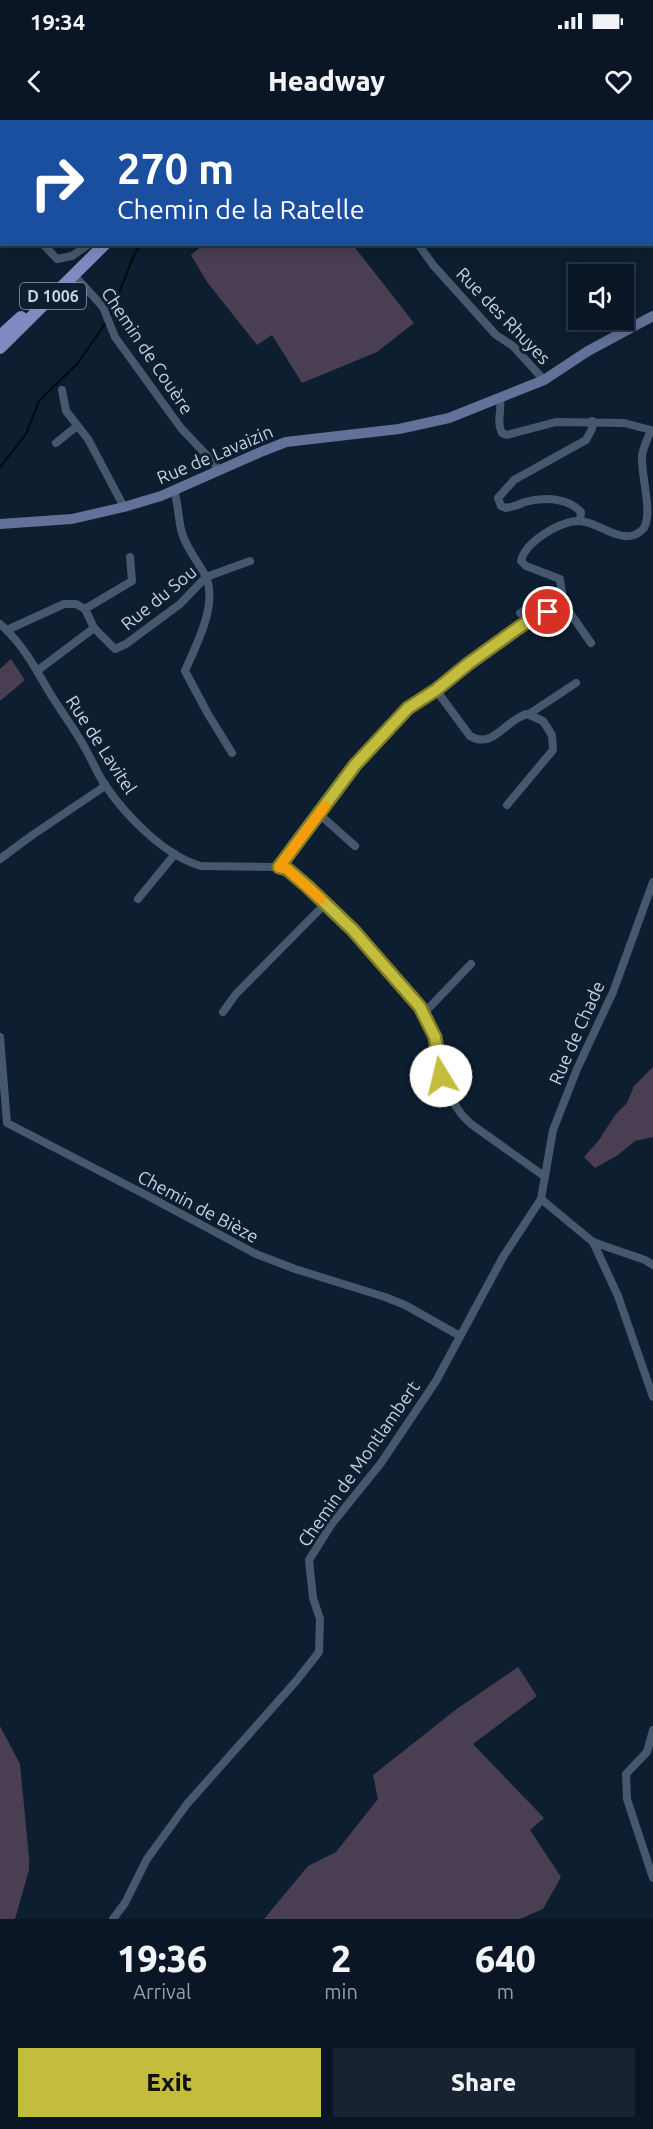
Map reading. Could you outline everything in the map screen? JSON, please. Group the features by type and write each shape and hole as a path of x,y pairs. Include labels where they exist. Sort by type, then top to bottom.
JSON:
{"main road":[{"name":"D 1006","path":"0,336 92,246"},
{"name":"D 1006","path":"0,348 103,246"},
{"name":"Rue de Lavaizin","path":"0,524 72,519 124,507 174,490 286,442 399,429 449,418 544,380 588,351 653,316"}],"street":[{"path":"45,246 57,259 72,256 86,246"},
{"name":"Rue des Rhuyes","path":"420,246 441,274 496,335 513,346 544,380"},
{"name":"Chemin de Couère","path":"75,275 103,307 115,337 181,428 219,471"},
{"path":"62,390 66,411 88,439 124,507"},
{"path":"500,399 498,424 502,433 507,435 556,422 624,423 652,430 643,453 650,515 644,528 633,535 619,536 580,521 547,532 523,554 521,561 526,566 560,579 562,592 520,613"},
{"path":"580,521 581,512 575,505 562,501 545,499 506,508 501,506 498,498 514,480 586,440 592,429 592,421"},
{"path":"56,443 77,426"},
{"path":"174,490 179,506 182,533 190,555 206,577 211,604 185,671 232,753"},
{"path":"7,630 64,604 76,604 85,609 132,581 130,557"},
{"name":"Rue du Sou","path":"85,609 94,628 115,649 126,644 180,604 206,577 250,561"},
{"path":"544,1176 471,1124 462,1115 448,1095 441,1076 435,1037 424,1013 353,930 287,869 279,867 369,748 408,708 436,690 518,628 536,616 559,608 570,613 591,644"},
{"name":"Rue de Lavitel","path":"0,624 37,671 105,784 138,822 175,854 190,863 201,866 279,867"},
{"name":"Rue du Sou","path":"37,671 94,628"},
{"path":"529,714 576,683"},
{"path":"436,690 470,736 477,740 486,741 492,738 523,714 529,714 543,721 552,735 553,750 507,805"},
{"path":"0,859 105,784"},
{"path":"319,814 355,846"},
{"path":"138,899 175,854"},
{"name":"Rue de Chade","path":"541,1199 553,1130 577,1069 613,992 653,882"},
{"path":"223,1012 236,994 326,903"},
{"path":"424,1013 471,964"},
{"name":"Chemin de Bièze","path":"0,1037 7,1123 256,1254 405,1305 460,1336"},
{"path":"541,1199 593,1242 645,1260 653,1265"},
{"name":"Chemin de Montlambert","path":"113,1919 125,1903 147,1859 187,1804 319,1652 320,1619 313,1598 309,1560 332,1525 381,1463 436,1380 503,1257 541,1199"},
{"path":"593,1242 618,1296 653,1397"},
{"path":"653,1730 647,1752 626,1774 627,1799 653,1878"}],"shaded area":[{"path":"354,246 414,323 377,352 302,383 272,335 257,345 207,282 191,255 201,247"},
{"path":"11,659 25,680 0,701 0,669"},
{"path":"653,1067 653,1137 635,1141 618,1155 595,1168 584,1157 599,1140 615,1115 627,1103 634,1086"},
{"path":"518,1667 537,1696 473,1744 544,1818 530,1830 561,1877 543,1909 520,1919 264,1919 308,1866 336,1852 378,1799 373,1775 458,1708"},
{"path":"0,1726 20,1764 29,1857 29,1870 15,1919 0,1919"}],"waterway":[{"path":"110,316 139,246"},
{"path":"0,467 26,434 39,401 78,363 107,321"}],"slow traffic":[{"path":"321,899 287,869 279,867 325,806"}],"route":[{"path":"441,1076 435,1037 420,1007 353,930 326,903 287,869 279,867 355,765 408,708 436,690 518,628 536,616 548,612"}]}
